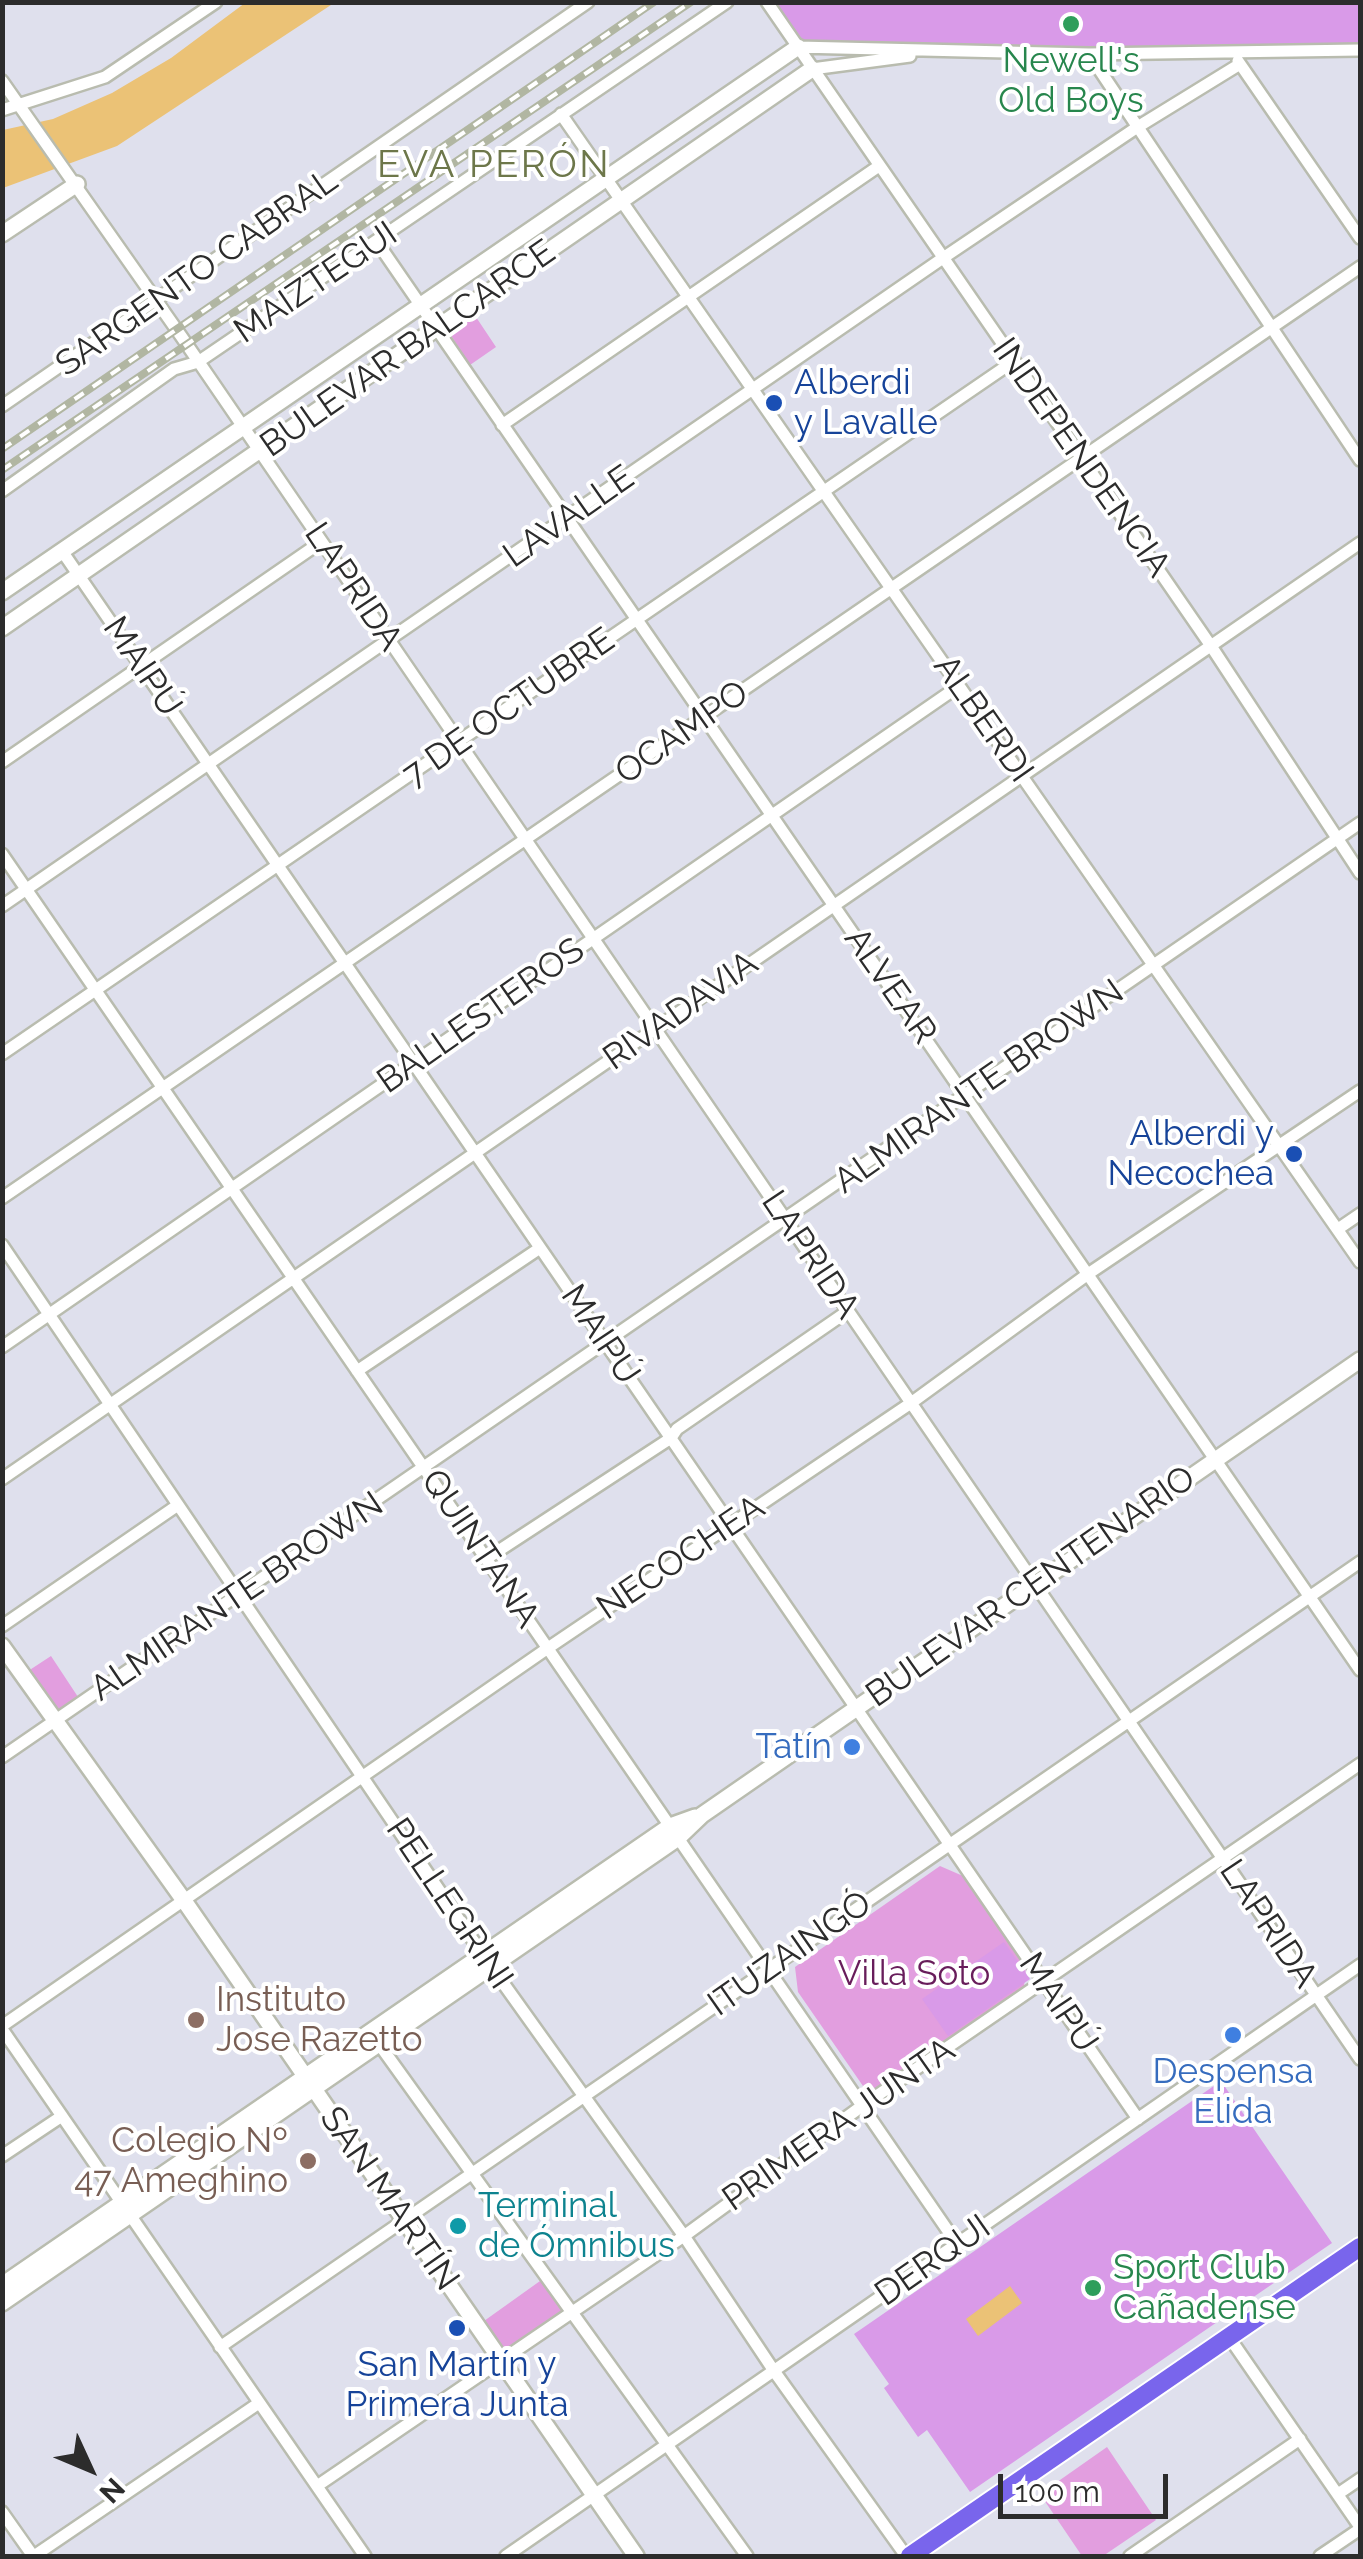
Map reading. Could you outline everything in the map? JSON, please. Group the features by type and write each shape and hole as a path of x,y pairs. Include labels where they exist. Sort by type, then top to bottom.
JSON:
{"main road":[{"name":"BULEVAR BALCARCE","path":"2,592 798,46"},
{"name":"BULEVAR BALCARCE","path":"2,628 812,70"},
{"path":"2,234 73,178"},
{"name":"BULEVAR CENTENARIO","path":"2,2285 126,2209 1360,1360"},
{"name":"SAN MARTÍN","path":"2,1646 185,1902 636,2556"},
{"name":"BULEVAR CENTENARIO","path":"310,2083 379,2044 487,1961"},
{"name":"BULEVAR CENTENARIO","path":"2,2304 126,2209"},
{"path":"908,2556 1360,2246"}],"street":[{"name":"SARGENTO CABRAL","path":"2,406 588,2"},
{"name":"MAIZTEGUI","path":"2,491 174,369 200,364 726,2"},
{"name":"INDEPENDENCIA","path":"767,2 1211,646 1360,873"},
{"path":"2,110 104,77 215,3"},
{"path":"798,46 1236,58 1360,50"},
{"path":"812,70 944,51"},
{"path":"1089,54 1360,460"},
{"path":"1236,58 1360,238"},
{"name":"LAVALLE","path":"2,906 1236,58"},
{"path":"2,81 200,364"},
{"name":"ALBERDI","path":"561,114 1360,1262"},
{"path":"502,425 880,166"},
{"name":"ALVEAR","path":"377,242 1360,1670"},
{"name":"OCAMPO","path":"2,1198 1360,267"},
{"name":"7 DE OCTUBRE","path":"2,1054 1014,361"},
{"name":"LAPRIDA","path":"200,364 1360,2060"},
{"path":"2,762 322,542"},
{"path":"1356,546 1360,560"},
{"name":"RIVADAVIA","path":"2,1478 1356,546"},
{"name":"MAIPÚ","path":"62,551 1138,2119"},
{"name":"BALLESTEROS","path":"2,1347 959,686"},
{"name":"ALMIRANTE BROWN","path":"2,1757 1360,823"},
{"name":"QUINTANA","path":"2,854 957,2244"},
{"name":"NECOCHEA","path":"2,2028 548,1648 911,1403 1088,1274 1360,1092"},
{"path":"1338,1229 1360,1214"},
{"name":"PELLEGRINI","path":"2,1245 487,1961 908,2556"},
{"path":"357,1371 540,1248"},
{"path":"486,1559 670,1438 677,1429 848,1312"},
{"path":"2,1626 178,1506"},
{"name":"ITUZAINGÓ","path":"220,2347 1360,1562"},
{"name":"PRIMERA JUNTA","path":"318,2486 1360,1764"},
{"name":"DERQUI","path":"506,2556 1360,1964"},
{"path":"2,2028 365,2556"},
{"path":"379,2044 748,2556"},
{"path":"2,2156 62,2116"},
{"path":"1229,2337 1360,2528 1320,2556"},
{"path":"2,2512 34,2556 259,2403"},
{"path":"1130,2556 1300,2439"},
{"path":"1338,2494 1360,2479"}],"green space":[{"path":"474,314 496,347 470,365 448,331"},
{"path":"51,1656 82,1703 54,1721 22,1675"},
{"name":"Villa Soto","path":"940,1866 963,1876 1026,1966 1024,1987 877,2089 863,2086 798,1992 795,1967"},
{"path":"547,2276 573,2312 501,2361 477,2326"},
{"path":"1107,2447 1156,2520 1103,2556 1082,2556 1040,2494"}],"shaded area":[{"path":"245,3 334,3 117,146 3,188 3,130 53,119 112,93 171,58"},
{"name":"Newell's Old Boys","path":"767,3 1360,3 1360,50 798,47"},
{"path":"1004,1942 1030,1979 948,2036 922,1999"},
{"name":"Sport Club Cañadense","path":"1221,2081 1332,2243 970,2492 927,2430 918,2437 884,2388 889,2384 854,2334"},
{"path":"1010,2286 1022,2303 978,2336 966,2319"}],"railway":[{"path":"2,449 654,2"},
{"path":"2,470 691,2"}],"place":[{"name":"Newell's Old Boys","path":"1071,24"},
{"name":"Alberdi y Lavalle","path":"774,403"},
{"name":"Alberdi y Necochea","path":"1294,1154"},
{"name":"Tatín","path":"852,1747"},
{"name":"Instituto Jose Razetto","path":"196,2020"},
{"name":"Despensa Elida","path":"1233,2035"},
{"name":"Colegio Nº 47 Ameghino","path":"308,2161"},
{"name":"Terminal de Ómnibus","path":"458,2226"},
{"name":"Sport Club Cañadense","path":"1093,2288"},
{"name":"San Martín y Primera Junta","path":"457,2328"}],"district":[{"name":"EVA PERÓN","path":"494,166"}]}
